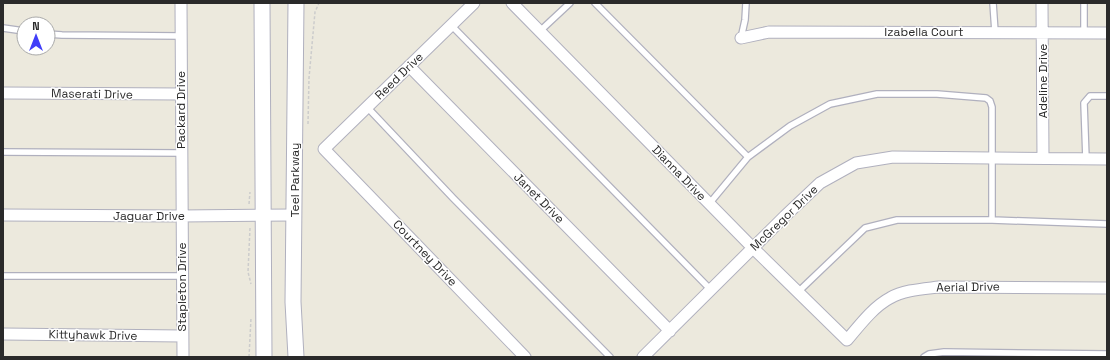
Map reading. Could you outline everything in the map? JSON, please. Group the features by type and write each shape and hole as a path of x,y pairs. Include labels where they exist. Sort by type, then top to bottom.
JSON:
{"main road":[{"path":"262,3 264,357"},
{"name":"Teel Parkway","path":"296,3 293,302 296,357"}],"street":[{"name":"Packard Drive","path":"181,3 182,216"},
{"name":"Reed Drive","path":"324,149 474,3"},
{"name":"Dianna Drive","path":"512,3 753,248 847,340"},
{"name":"Adeline Drive","path":"1042,3 1043,158"},
{"name":"Izabella Court","path":"741,38 769,32 1107,33"},
{"name":"Janet Drive","path":"409,66 670,331"},
{"name":"Maserati Drive","path":"3,93 181,94"},
{"name":"Courtney Drive","path":"324,149 524,356"},
{"name":"McGregor Drive","path":"643,357 820,183 856,163 893,157 1107,159"},
{"name":"Jaguar Drive","path":"3,215 294,215"},
{"name":"Stapleton Drive","path":"182,216 183,357"},
{"name":"Aerial Drive","path":"847,340 863,321 890,298 914,290 939,287 1107,288"},
{"name":"Kittyhawk Drive","path":"3,334 182,336"}],"lane":[{"path":"540,31 570,3"},
{"path":"595,3 748,157"},
{"path":"741,38 745,20 746,3"},
{"path":"993,3 995,32"},
{"path":"1084,3 1084,32"},
{"path":"451,25 711,290"},
{"path":"3,28 16,30"},
{"path":"56,35 181,36"},
{"path":"710,204 748,157 790,126 830,104 877,94 937,94 986,98 990,101 992,107 993,158 992,220"},
{"path":"1086,158 1084,103 1090,96 1107,96"},
{"path":"367,107 453,198 610,357"},
{"path":"3,152 181,153"},
{"path":"798,292 865,228 897,220 992,220 1107,224"},
{"path":"3,276 182,276"},
{"path":"924,357 930,354 944,352 1107,354"}],"path":[{"path":"250,228 248,272 251,287"},
{"path":"249,357 251,315"}]}
